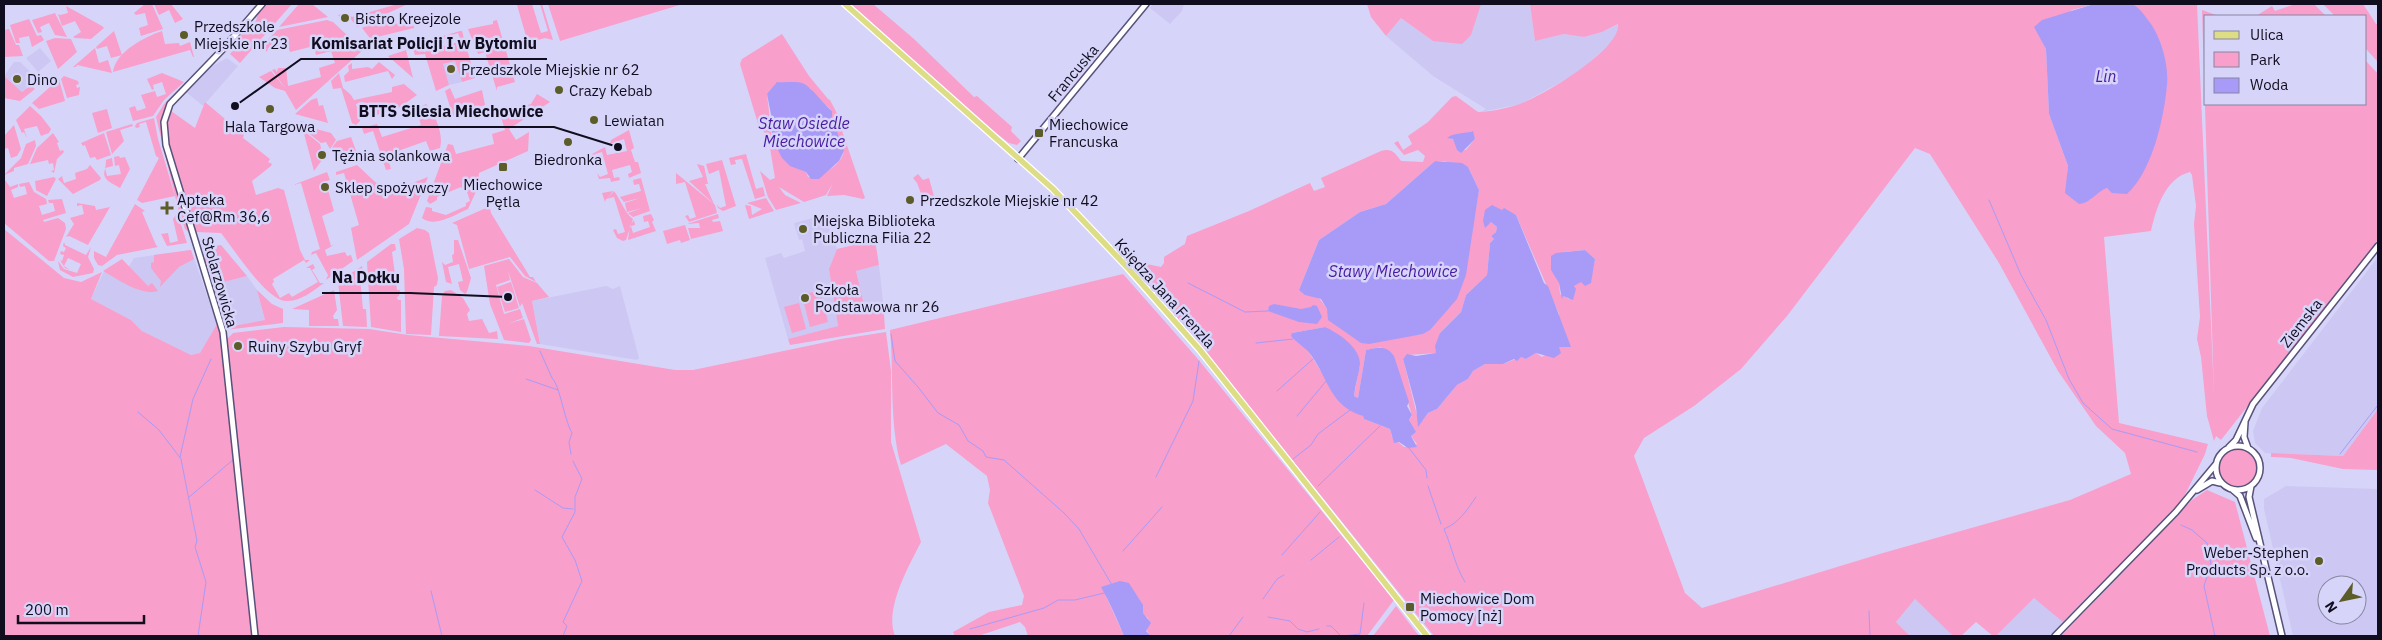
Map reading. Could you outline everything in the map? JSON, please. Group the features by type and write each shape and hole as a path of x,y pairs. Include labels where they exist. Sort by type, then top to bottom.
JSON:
{"main road":[{"name":"Księdza Jana Frenzla","path":"845,4 1063,199 1184,331 1427,636"}],"street":[{"name":"Stolarzowicka","path":"255,636 223,332 167,151 163,127 168,110 174,99 224,48 262,4"},
{"name":"Francuska","path":"1018,159 1146,4"},
{"name":"Ziemska","path":"2229,447 2236,440 2245,418 2271,380 2378,246"},
{"path":"2245,418 2244,437 2248,448 2257,456 2260,466 2258,476 2251,486 2249,495 2282,636"},
{"path":"2055,636 2192,493 2216,464 2220,454 2229,447 2239,446 2248,448"},
{"path":"2216,464 2216,474 2222,484"},
{"path":"2192,493 2212,481 2222,484 2240,496 2261,552"},
{"path":"2232,490 2242,490 2251,486"}],"shaded area":[{"path":"1153,4 1184,4 1182,11 1170,24 1150,8"},
{"path":"1481,4 1530,4 1535,41 1564,34 1584,37 1602,32 1619,24 1619,30 1614,40 1579,72 1521,104 1481,112 1486,109 1433,76 1386,36 1401,18 1433,41"},
{"path":"40,48 51,61 38,72 26,58"},
{"path":"227,58 238,66 203,106 186,92 209,68"},
{"name":"Przedszkole Miejskie nr 62","path":"455,61 462,82 449,85 442,65"},
{"path":"14,62 20,62 37,78 22,92 4,76"},
{"name":"Szkoła Podstawowa nr 26","path":"824,215 837,249 829,269 838,326 788,339 765,258 781,253 784,258 805,251 802,239 799,240 794,223"},
{"path":"191,250 217,324 200,353 191,355 160,340 142,331 131,320 91,299 103,273 111,266 124,275 134,258"},
{"path":"2378,257 2378,409 2343,456 2265,453 2255,443 2253,431 2262,408"},
{"path":"879,265 883,301 864,305 856,271"},
{"path":"247,276 257,290 265,320 228,327 216,284"},
{"path":"606,286 613,289 620,286 639,358 637,360 540,344 532,301"},
{"path":"2286,486 2378,489 2378,636 2293,636 2264,509 2264,499"},
{"path":"2034,597 2063,622 2050,636 1996,636"},
{"path":"1915,599 1953,636 1910,636 1896,622"}],"green space":[{"path":"145,4 152,4 163,29 141,36 139,28 148,25 145,13 136,15 134,13"},
{"path":"154,4 171,4 183,19 175,23 169,10 159,15"},
{"path":"266,4 292,4 240,63 230,54 237,46 231,45 256,21 258,13"},
{"path":"299,4 312,4 328,17 279,27"},
{"path":"398,4 408,4 357,27 350,18 343,16 342,20 338,15 346,13 352,17"},
{"path":"532,4 541,33 548,31 540,4 542,4 553,40 545,38 528,43 517,5"},
{"path":"548,4 683,4 560,41"},
{"path":"848,4 873,4 914,39 974,97 977,96 1012,127 1011,131 1021,141 1017,145 1009,143 991,129"},
{"path":"1367,4 1481,4 1471,35 1462,44 1433,41 1401,18 1386,36 1371,17"},
{"path":"1530,4 2094,4 2072,10 2039,35 2046,49 2049,114 2068,166 2066,193 2090,200 2099,191 2107,188 2163,107 2167,84 2138,8 2131,4 2197,4 2214,394 2205,105 2367,105 2367,62 2378,74 2378,240 2221,440 2216,436 2214,441 2207,416 2201,357 2197,339 2200,317 2194,224 2196,206 2190,172 2181,175 2168,188 2159,204 2151,231 2104,237 2119,423 2208,444 2182,501 2063,622 2034,598 1996,636 1993,636 1976,622 1961,636 1953,636 1915,599 1896,622 1910,636 1434,636 1182,323 1133,268 1147,264 1161,267 1164,263 1164,257 1185,244 1187,236 1249,211 1310,183 1314,191 1325,187 1321,178 1381,151 1388,150 1393,152 1401,161 1423,162 1425,156 1418,150 1404,155 1394,143 1398,141 1403,150 1412,144 1408,136 1428,122 1452,97 1456,96 1478,112 1504,108 1530,100 1578,71 1594,58 1616,34 1618,24 1602,32 1584,37 1564,34 1535,41","holes":["1472,131 1475,139 1466,150 1457,149 1454,140 1450,138","1915,148 1930,154 1999,263 2058,371 2096,426 2125,453 2131,474 2070,500 1883,553 1702,608 1685,593 1634,456 1644,438 1694,406 1741,369 1787,316","1435,161 1444,161 1468,167 1479,190 1472,230 1423,334 1403,336 1327,309 1320,299 1299,290 1319,240 1360,212 1386,204","1498,210 1516,215 1559,314 1559,347 1542,357 1536,353 1526,359 1521,357 1503,364 1485,364 1473,371 1468,379 1457,385 1437,409 1428,413 1423,420 1417,415 1403,359 1407,355 1437,353 1440,333 1461,312 1466,295 1487,275 1490,243 1494,239 1491,236 1496,232 1497,227 1491,222 1489,225","1585,250 1595,259 1593,269 1574,286 1569,299 1560,294 1559,283 1564,252","1325,327 1360,364 1354,396 1358,398 1366,350 1381,347 1403,385 1412,416 1409,420 1413,433 1411,436 1417,444 1404,447 1392,437 1390,429 1364,419 1322,373 1310,354 1292,333"]},
{"path":"2295,4 2314,4 2325,15 2258,15 2272,6 2275,11"},
{"path":"2323,4 2363,4 2376,24 2378,24 2378,62 2367,50 2367,15 2334,15"},
{"path":"66,6 104,28 91,39 73,37 81,32 75,21 62,26 58,14 68,13"},
{"path":"2202,10 2216,15 2204,15 2204,74"},
{"path":"55,13 67,37 55,35 49,23 40,27 42,32 38,33 32,20"},
{"path":"29,19 37,36 41,35 44,40 32,47 29,36 19,38 20,43 16,43 10,25"},
{"path":"327,20 333,22 363,50 296,110 285,91 275,88 259,77 271,71 286,89 272,70 275,69 277,72 278,68 286,68 288,86 321,77 319,68 335,63 331,51 316,55 314,46 290,52 287,43 268,48 267,52 262,46 277,30"},
{"path":"497,20 515,82 497,87 497,91 485,52 478,54 468,29 493,24 493,21"},
{"path":"376,21 414,26 414,28 377,37 373,42 362,28"},
{"path":"9,29 16,45 19,45 23,56 4,57 4,30"},
{"path":"114,31 122,55 111,58 107,46 97,49 96,47"},
{"path":"162,31 165,44 179,43 180,46 190,42 194,57 190,50 113,72 115,64 125,51 140,41"},
{"path":"462,31 475,78 462,82 455,61 443,64 449,85 436,91 425,54 415,55 412,45","holes":["458,33 461,41 424,52 422,45"]},
{"path":"782,34 809,76 830,100 842,123 840,125 865,198 844,195 827,196 833,183 826,195 804,202 779,187 785,195 801,203 776,210 768,197 760,171 770,180 775,178 768,136 759,127 740,64 742,59","holes":["810,88 832,111 832,118 844,151 835,166 808,177 806,172 790,165 772,138 767,94"]},
{"path":"55,38 71,39 77,52 58,69 46,41"},
{"path":"95,48 99,63 108,60 112,73 77,65 73,67"},
{"path":"406,50 413,78 388,56"},
{"path":"379,62 395,75 392,79 388,71 345,82 344,76 349,71 348,66 352,63 352,69 368,67 372,69"},
{"path":"162,73 184,82 164,100 153,116 133,121 129,108 135,106 137,111 146,108 141,95 155,91 157,97 166,94 162,82 153,85 154,89 152,90 147,79"},
{"path":"339,73 343,88 354,100 392,92 392,87 404,84 417,95 400,107 368,118 363,102 356,104 360,121 356,125 352,123 341,88 333,89 331,81"},
{"path":"4,76 22,92 31,85 35,89 20,101 4,98"},
{"path":"64,76 78,81 79,84 76,85 77,88 80,87 79,95 67,98 61,79"},
{"path":"59,79 65,101 39,109 32,103"},
{"path":"186,82 165,110 161,134 190,233 185,229 179,212 156,117 164,104"},
{"path":"450,88 455,99 482,90 485,105 453,116 445,91"},
{"path":"537,94 550,102 509,129 516,140 529,132 528,151 479,173 478,187 468,209 439,221 427,221 422,218 426,207 446,215 466,206 466,203 470,201 466,189 463,190 461,187 437,197 437,200 430,204 427,201 448,144 453,145 456,154 494,144 492,134 505,130 500,114 531,104"},
{"path":"317,98 319,106 323,105 328,123 295,114 311,100"},
{"path":"205,102 244,135 243,138 270,159 268,162 272,164 271,166 252,181 256,195 278,188 284,190 300,250 305,260 310,260 306,263 304,260 273,279 274,282 272,284 280,298 289,293 292,297 318,282 310,268 306,268 313,264 315,268 312,270 320,283 324,283 301,298 286,301 278,298 269,292 251,273 221,233 195,232 167,139 167,118 171,111 195,128"},
{"path":"426,104 433,113 438,125 441,137 440,148 430,151 426,141 387,155 391,169 386,170 373,131 364,134 362,128 377,124 382,137 421,125 416,109"},
{"path":"30,106 51,129 49,133 41,136 37,126 24,129 27,138 24,132 22,133 16,120"},
{"path":"107,109 112,128 98,133 92,113"},
{"path":"154,118 158,139 175,196 142,203 137,200 159,158 156,156 146,122 139,124 140,127 136,128 135,126 137,123"},
{"path":"300,121 305,122 305,126 331,133 336,140 330,149 326,142 321,143 302,128"},
{"path":"132,124 133,126 120,130 124,141 112,154 106,132"},
{"path":"14,125 21,149 17,156 11,158 8,148 4,149 4,136"},
{"path":"303,130 320,144 321,148 318,155 322,160 314,171"},
{"path":"629,130 634,148 631,150 635,162 638,162 641,173 629,178 628,174 632,172 630,165 612,170 614,178 619,177 620,180 611,182 610,178 599,179 597,173 600,177 608,174 602,152 595,154 593,157 592,154 605,147 607,155 627,151 624,139 610,144 611,140"},
{"path":"53,133 59,142 57,143 60,151 63,150 64,152 57,159 54,173 51,171 54,170 53,163 49,164 48,160 30,164 37,148"},
{"path":"104,133 111,155 97,160 95,157 90,158 85,145 83,146 81,143"},
{"path":"351,137 359,159 347,163 330,150 337,141"},
{"path":"35,140 36,146 28,164 14,168 14,171 4,175 21,158 26,144"},
{"path":"746,154 756,189 763,187 765,196 755,199 742,159 735,160 736,164 731,165 729,158"},
{"path":"119,156 120,158 125,157 130,169 120,188 105,178 105,168 107,176 121,174 119,165 115,166 114,157"},
{"path":"112,158 113,166 105,168 106,160"},
{"path":"722,160 736,206 723,211 718,208 717,205 720,208 726,206 719,170 709,174 706,164"},
{"path":"697,164 704,166 708,184 705,184 714,204 689,181 703,177"},
{"path":"90,165 101,178 100,180 73,194 58,179 62,176 64,183 76,179 75,173 87,169"},
{"path":"357,165 387,193 428,177 409,224 357,260 351,228 359,225 344,173 336,175 336,172"},
{"path":"327,172 330,180 321,183 324,192 328,190 334,211 322,216 331,246 334,245 325,250 327,256 345,252 347,256 351,255 353,261 326,280 328,275 316,253 311,255 312,252 320,249 301,183 293,185"},
{"path":"676,173 715,205 717,213 689,222 685,216 688,215 690,219 696,217 685,182 676,184"},
{"path":"918,174 923,180 929,178 935,200 925,204 917,183 913,178"},
{"path":"54,177 56,179 47,196 36,190 35,181"},
{"path":"641,178 650,211 633,217 628,213 642,208 627,212 625,203 640,198 624,202 620,197 641,191 639,184 634,185 633,180"},
{"path":"5,180 10,187 18,184 18,187 11,190 14,198 27,194 25,186 20,187 19,184 29,182 34,192 46,199 47,204 39,206 42,215 55,211 53,203 49,203 48,200 62,199 66,213 43,220 44,222 58,218 65,223 66,229 54,261 49,261 4,223"},
{"path":"613,191 605,202 602,193"},
{"path":"614,191 627,213 633,219 626,240 623,241 617,238 613,230 616,229 618,234 625,232 614,197 607,199"},
{"path":"766,198 774,211 749,219 745,205 751,206 752,215 762,209 747,203"},
{"path":"77,203 95,206 96,210 110,207 88,245 69,236 66,237 74,224 70,218 84,214 82,205 77,206"},
{"path":"135,204 145,211 142,212 158,247 117,255 102,266 98,265 94,258 94,251 106,257"},
{"path":"490,208 491,213 530,277 533,277 536,282 525,276 510,257 469,269 457,225 452,223"},
{"path":"651,214 656,231 628,240 630,226 634,220 635,225 631,226 633,233 650,227 648,221 644,222 643,216"},
{"path":"718,214 719,218 712,220 713,222 720,221 723,231 691,239 688,228 700,228 699,223 687,224"},
{"path":"178,215 187,243 167,246 161,234 168,233 170,243 178,241 173,219"},
{"path":"685,225 690,240 681,243 680,240 667,244 663,231"},
{"path":"417,228 429,233 438,278 437,285 434,287 431,335 406,334 404,269 399,239"},
{"path":"4,229 64,278 81,282 102,272 91,299 131,320 142,331 191,355 200,353 217,324 227,358 226,340 233,333 284,327 369,329 408,335 529,346 675,370 693,370 841,339 886,332 891,371 891,442 921,542 899,588 895,601 892,625 895,636 4,636"},
{"path":"454,240 458,240 471,278 465,294 460,290 458,282 463,281 459,264 448,267 452,284 446,282 442,262 445,265 453,262"},
{"path":"875,240 879,265 856,271 864,305 883,301 885,329 790,345 788,339 838,326 829,269 837,249"},
{"path":"64,242 65,245 86,255 91,247 88,257 94,269 93,273 73,277 60,270 58,261 64,269 77,273 81,264 68,258 64,266 70,270 65,268 60,260 62,261 64,255 60,254 61,251 64,252 66,248 63,246"},
{"path":"391,244 395,244 396,250 392,252 397,290 400,290 397,297 398,300 401,300 401,332 371,327 367,262"},
{"path":"221,245 247,276 216,284 228,327 265,320 257,290 272,304 283,309 283,323 225,330 203,257 206,256 205,251 208,247"},
{"path":"191,250 194,259 179,267 160,287 161,281 151,268 151,263 154,262 154,255"},
{"path":"122,259 148,286 152,283 158,291 151,292 137,289 103,271"},
{"path":"509,259 523,277 537,283 549,297 532,301 540,344 537,344 522,303 520,307 508,271 510,280 496,285 504,314 520,309 523,318 507,324 524,319 531,340 529,343 504,340 490,304 484,266"},
{"path":"362,266 363,276 360,277 363,309 366,309 367,327 343,326 338,282"},
{"path":"1123,274 1197,358 1394,600 1367,636 1150,635 1145,628 1150,625 1148,618 1142,613 1139,599 1135,596 1129,583 1105,594 1124,636 1028,636 1025,627 1020,622 978,636 955,636 953,632 989,612 1022,605 1024,596 988,503 990,490 987,476 946,444 901,465 893,415 890,330"},
{"path":"511,282 519,308 505,312 497,287"},
{"path":"334,290 337,310 333,316 334,319 338,319 339,326 309,326 309,310 292,309"},
{"path":"451,290 463,298 470,310 467,314 469,321 482,319 489,333 497,331 498,339 439,336 442,296 445,291"},
{"path":"820,290 828,322 810,327 802,295"},
{"path":"799,303 806,329 792,333 784,307"},
{"path":"2378,409 2378,470 2343,469 2291,458 2271,457 2271,453 2343,456"},
{"path":"2238,449 2251,455 2257,468 2251,481 2238,487 2225,481 2219,468 2225,455"},
{"path":"2207,490 2235,502 2270,636 2061,636 2192,500"},
{"path":"1396,606 1419,636 1373,636"}],"water":[{"name":"Lin","path":"2128,3 2135,5 2141,11 2153,27 2160,42 2167,69 2167,85 2160,128 2155,144 2150,159 2136,184 2127,194 2112,193 2107,188 2087,202 2079,204 2065,193 2068,166 2049,114 2046,49 2034,27 2042,20 2094,4"},
{"name":"Staw Osiedle Miechowice","path":"777,82 799,82 806,85 832,111 832,117 844,151 839,161 819,179 811,179 806,172 790,166 782,158 772,138 772,120 767,94"},
{"path":"1473,131 1475,139 1461,153 1457,150 1453,139 1447,138 1453,135"},
{"name":"Stawy Miechowice","path":"1435,161 1462,163 1468,167 1479,190 1466,275 1457,299 1430,330 1423,334 1369,344 1361,343 1328,320 1327,309 1321,299 1305,295 1299,290 1319,240 1360,212 1386,204"},
{"name":"Stawy Miechowice","path":"1492,205 1502,210 1504,208 1516,215 1544,283 1548,286 1571,347 1559,347 1561,353 1554,358 1536,353 1526,359 1521,357 1517,361 1514,359 1503,364 1485,364 1473,371 1468,379 1457,385 1437,409 1428,413 1418,427 1416,407 1403,359 1407,354 1416,356 1436,353 1435,346 1440,333 1461,312 1466,295 1487,275 1490,243 1494,239 1491,236 1496,232 1497,227 1491,222 1485,228 1483,221 1485,210"},
{"path":"1585,250 1595,259 1591,283 1585,286 1581,282 1574,286 1576,289 1573,300 1563,296 1562,299 1559,283 1551,270 1551,256 1556,253"},
{"path":"1274,304 1301,309 1313,305 1317,306 1322,317 1317,324 1299,322 1268,311 1269,306"},
{"path":"1325,327 1347,341 1359,358 1360,364 1354,396 1358,398 1366,350 1385,348 1391,352 1409,402 1407,406 1412,415 1409,420 1416,432 1411,436 1417,447 1408,448 1399,442 1394,443 1390,429 1364,419 1363,416 1343,406 1331,391 1311,355 1291,336 1292,333"},
{"path":"1120,581 1129,583 1143,605 1143,613 1151,623 1146,631 1150,635 1156,636 1124,636 1101,587"}],"waterway":[{"path":"1989,200 2021,275 2046,320 2069,379 2083,403 2112,429 2197,452"},
{"path":"1188,283 1245,312 1268,311"},
{"path":"891,334 895,361 938,413 959,425 968,441 983,451 986,457 1004,460 1064,513 1079,529 1112,585"},
{"path":"1256,343 1293,339"},
{"path":"540,351 555,382 572,433 569,442 571,454"},
{"path":"180,457 193,399 211,359"},
{"path":"1277,391 1313,359"},
{"path":"1156,477 1193,401 1199,361"},
{"path":"526,379 558,390"},
{"path":"1297,416 1327,380"},
{"path":"2340,454 2378,405"},
{"path":"1293,459 1311,445 1318,434 1350,410"},
{"path":"138,412 159,430 181,459 197,541 195,547 206,582 198,636"},
{"path":"1318,486 1380,426"},
{"path":"1409,448 1426,470 1427,478"},
{"path":"188,498 234,459"},
{"path":"563,636 567,626 563,622 582,581 575,560 562,537 575,512 575,497 582,479 573,461"},
{"path":"1428,486 1441,524"},
{"path":"535,490 563,508 573,509"},
{"path":"1465,582 1444,529 1458,520 1476,497"},
{"path":"1123,551 1162,507"},
{"path":"1282,555 1320,512"},
{"path":"2181,525 2192,530 2207,543 2211,564 2204,586 2215,636"},
{"path":"1311,560 1339,537"},
{"path":"1263,599 1277,579 1284,575"},
{"path":"431,591 442,636"},
{"path":"970,629 1044,608 1058,600 1075,600 1104,593"},
{"path":"1343,636 1360,634 1364,603"},
{"path":"1869,611 1870,636"},
{"path":"1229,636 1243,617"},
{"path":"1268,617 1290,621 1298,629 1307,632 1319,629"},
{"path":"1327,626 1331,626 1341,636"}],"place":[{"name":"Bistro Kreejzole","path":"345,18"},
{"name":"Przedszkole Miejskie nr 23","path":"184,35"},
{"name":"Przedszkole Miejskie nr 62","path":"451,69"},
{"name":"Dino","path":"17,79"},
{"name":"Crazy Kebab","path":"559,90"},
{"name":"Komisariat Policji I w Bytomiu","path":"235,106"},
{"name":"Hala Targowa","path":"270,109"},
{"name":"Lewiatan","path":"594,120"},
{"name":"Miechowice Francuska","path":"1039,133"},
{"name":"Biedronka","path":"568,142"},
{"name":"BTTS Silesia Miechowice","path":"618,147"},
{"name":"Tężnia solankowa","path":"322,155"},
{"name":"Miechowice Pętla","path":"503,167"},
{"name":"Sklep spożywczy","path":"325,187"},
{"name":"Przedszkole Miejskie nr 42","path":"910,200"},
{"name":"Apteka Cef@Rm 36,6","path":"167,208"},
{"name":"Miejska Biblioteka Publiczna Filia 22","path":"803,229"},
{"name":"Na Dołku","path":"508,297"},
{"name":"Szkoła Podstawowa nr 26","path":"805,298"},
{"name":"Ruiny Szybu Gryf","path":"238,346"},
{"name":"Weber-Stephen Products Sp. z o.o.","path":"2319,561"},
{"name":"Miechowice Dom Pomocy [nż]","path":"1410,607"}]}
